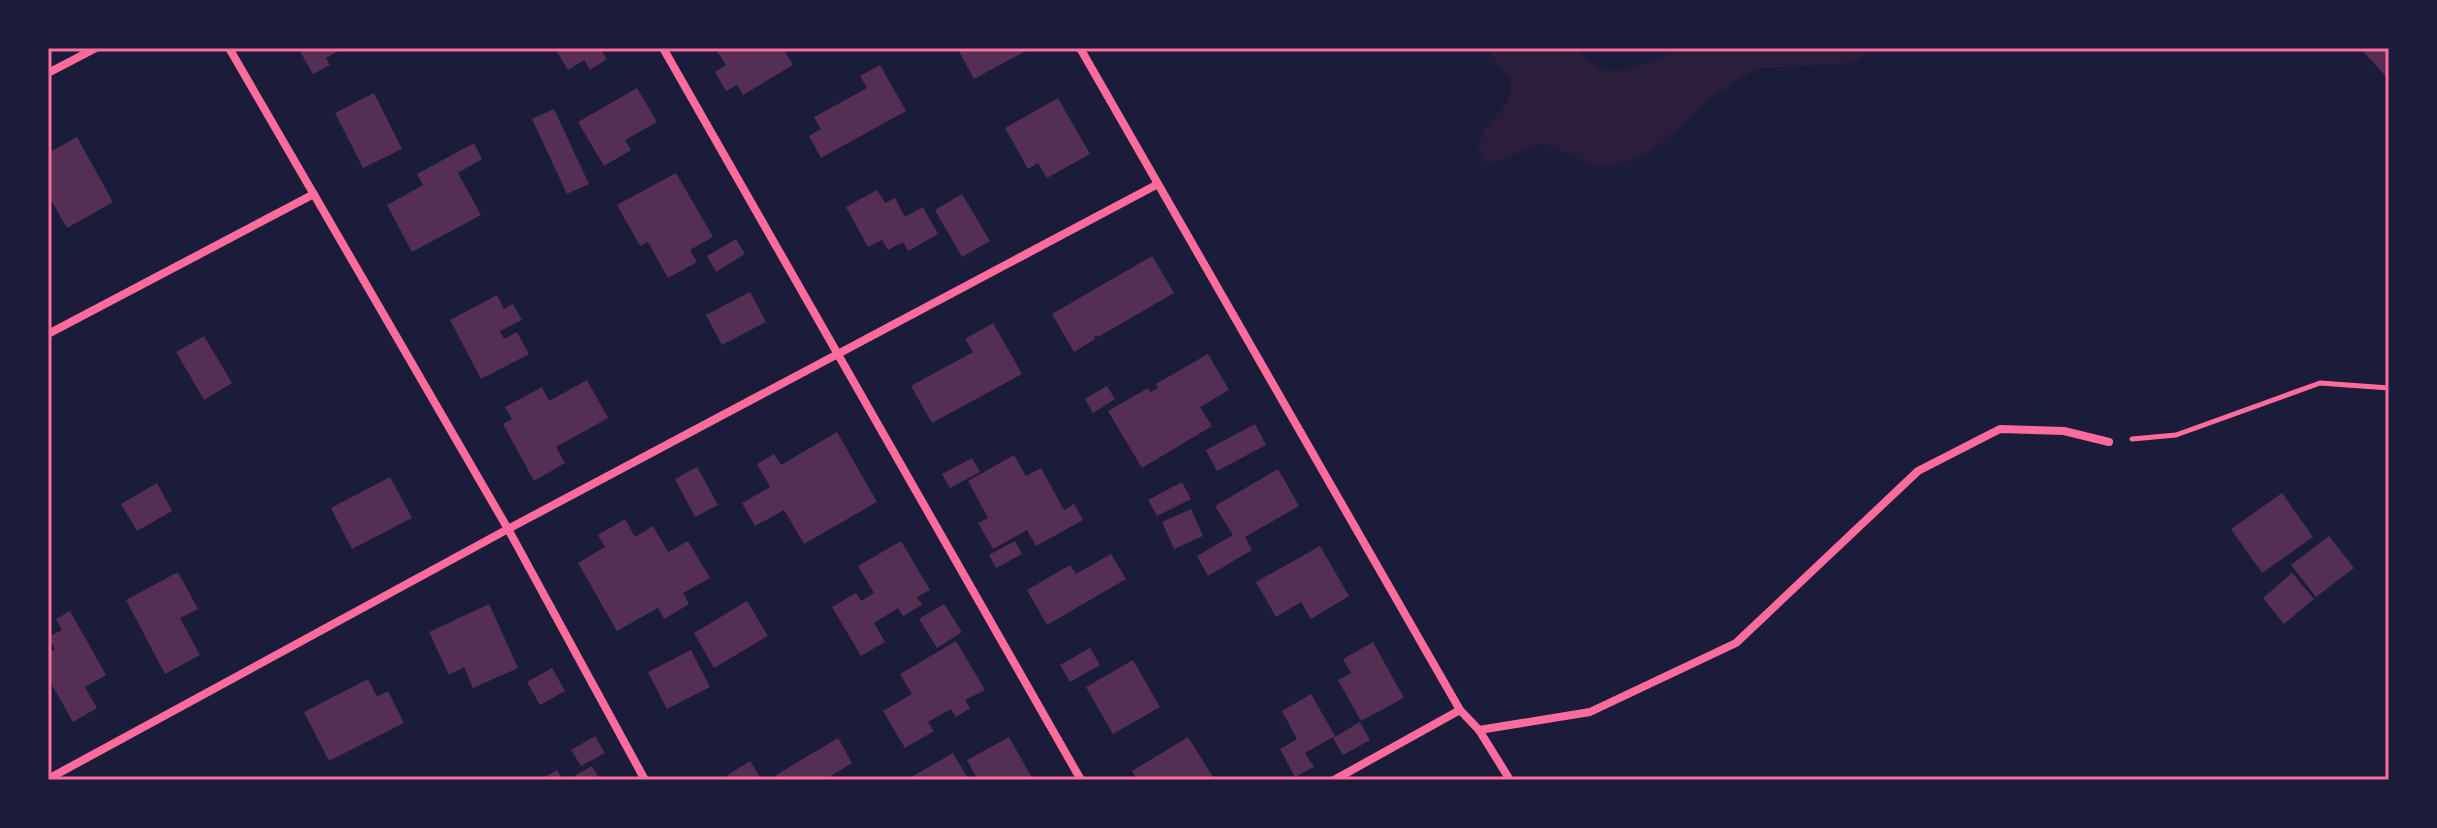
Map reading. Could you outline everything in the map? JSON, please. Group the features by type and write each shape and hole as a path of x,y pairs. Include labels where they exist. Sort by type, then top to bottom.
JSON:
{"street":[{"path":"48,73 96,48"},
{"path":"229,48 508,529 645,780"},
{"path":"663,48 1081,780"},
{"path":"1080,48 1460,710 1479,730 1510,780"},
{"path":"48,779 508,529 1158,184"},
{"path":"48,334 314,194"},
{"path":"1479,730 1590,712 1736,643 1918,471 2000,429 2064,431 2109,442"},
{"path":"1334,780 1460,710"}],"path":[{"path":"2109,442 2176,435 2320,383 2389,388"}],"shaded area":[{"path":"1487,48 1574,48 1600,70 1619,71 1658,60 1681,48 1874,48 1852,63 1755,69 1711,98 1652,151 1614,167 1595,166 1543,143 1488,165 1478,148 1484,129 1510,100 1510,80"}],"building":[{"path":"298,48 343,48 326,58 330,65 313,74"},
{"path":"555,48 605,48 601,50 607,59 590,70 584,60 568,70"},
{"path":"715,48 783,48 793,65 743,95 737,85 726,91 715,72 726,65"},
{"path":"957,48 1031,48 974,79"},
{"path":"2360,48 2389,48 2389,80"},
{"path":"880,65 906,111 821,158 809,136 821,129 814,117 867,88 860,76"},
{"path":"637,88 657,122 625,140 631,150 604,166 578,122"},
{"path":"374,93 402,149 363,168 335,113"},
{"path":"1058,98 1090,154 1047,178 1038,163 1028,169 1005,128"},
{"path":"554,109 589,184 567,194 532,119"},
{"path":"77,137 113,202 67,228 48,195 48,153"},
{"path":"474,143 482,159 458,173 481,215 412,252 387,205 423,185 417,174"},
{"path":"676,173 713,237 690,250 697,262 668,278 648,242 640,246 617,205"},
{"path":"877,190 885,203 895,198 905,217 923,207 938,234 908,251 903,242 888,250 882,240 868,247 846,207"},
{"path":"962,194 990,241 962,257 935,210"},
{"path":"736,239 745,254 716,272 707,256"},
{"path":"1152,256 1174,293 1098,337 1096,335 1095,339 1074,352 1052,314"},
{"path":"750,292 766,322 722,345 706,315"},
{"path":"497,295 504,309 513,304 522,320 500,331 504,339 517,332 529,354 481,379 450,320"},
{"path":"993,323 1022,374 932,423 911,386 973,352 965,339"},
{"path":"204,336 232,383 204,400 176,352"},
{"path":"1208,354 1229,390 1200,407 1212,426 1142,468 1108,411 1148,388 1150,392 1158,388 1156,384"},
{"path":"587,380 608,418 556,447 565,463 534,481 503,424 512,419 505,407 542,387 549,401"},
{"path":"1107,386 1115,399 1093,413 1085,399"},
{"path":"1255,424 1266,445 1217,471 1206,450"},
{"path":"837,432 877,502 804,544 784,510 755,526 742,503 770,487 757,464 774,454 781,465"},
{"path":"1014,455 1026,476 1041,468 1064,510 1074,504 1083,520 1036,546 1027,530 993,549 978,523 988,518 968,481"},
{"path":"972,458 980,472 950,488 942,474"},
{"path":"697,467 718,505 695,517 675,479"},
{"path":"1278,469 1299,506 1245,537 1252,550 1208,576 1197,556 1233,535 1215,506"},
{"path":"390,477 412,518 352,549 331,508"},
{"path":"1182,482 1191,499 1157,516 1148,500"},
{"path":"157,483 172,511 137,531 121,504"},
{"path":"2282,493 2313,537 2262,573 2231,529"},
{"path":"1191,509 1203,536 1174,549 1162,522"},
{"path":"625,519 635,537 653,526 668,552 688,541 710,578 683,593 689,604 664,619 658,608 617,631 578,563 605,547 598,535"},
{"path":"2329,536 2354,568 2316,597 2291,565"},
{"path":"901,541 930,590 917,597 922,605 903,616 898,608 874,623 885,642 861,656 832,607 856,593 861,601 874,593 858,566"},
{"path":"1015,541 1022,554 996,568 989,555"},
{"path":"1320,546 1349,596 1311,619 1301,602 1276,617 1256,582"},
{"path":"1111,554 1126,579 1047,625 1027,590 1070,565 1076,574"},
{"path":"178,572 198,609 180,618 200,655 165,674 126,600"},
{"path":"2292,573 2314,599 2284,624 2263,598"},
{"path":"747,601 768,636 714,668 694,633"},
{"path":"489,604 518,668 473,688 464,667 449,675 429,632"},
{"path":"944,604 962,632 937,648 919,619"},
{"path":"70,611 106,675 85,687 97,708 73,722 48,678 48,653 55,649 48,637 62,630 56,619"},
{"path":"956,641 985,690 965,700 970,708 956,717 951,709 928,722 934,731 905,748 883,711 912,694 900,674"},
{"path":"1373,642 1404,698 1361,721 1338,680 1351,673 1343,659"},
{"path":"1090,648 1100,665 1070,682 1060,665"},
{"path":"691,650 710,687 667,709 648,672"},
{"path":"1133,660 1160,707 1113,734 1086,687"},
{"path":"552,668 565,691 540,705 527,682"},
{"path":"368,679 377,697 388,691 404,723 329,761 304,712"},
{"path":"1311,694 1335,736 1305,753 1314,767 1295,777 1280,749 1297,739 1282,711"},
{"path":"1360,722 1370,740 1343,755 1333,738"},
{"path":"595,736 605,753 581,766 571,750"},
{"path":"1009,737 1032,778 978,780 967,760"},
{"path":"1188,737 1215,780 1137,780 1132,771"},
{"path":"838,738 852,763 824,780 779,780 776,775"},
{"path":"953,753 969,780 915,780 913,776"},
{"path":"750,761 762,780 720,780"},
{"path":"592,766 600,780 567,780"},
{"path":"557,770 563,780 540,780"}]}
